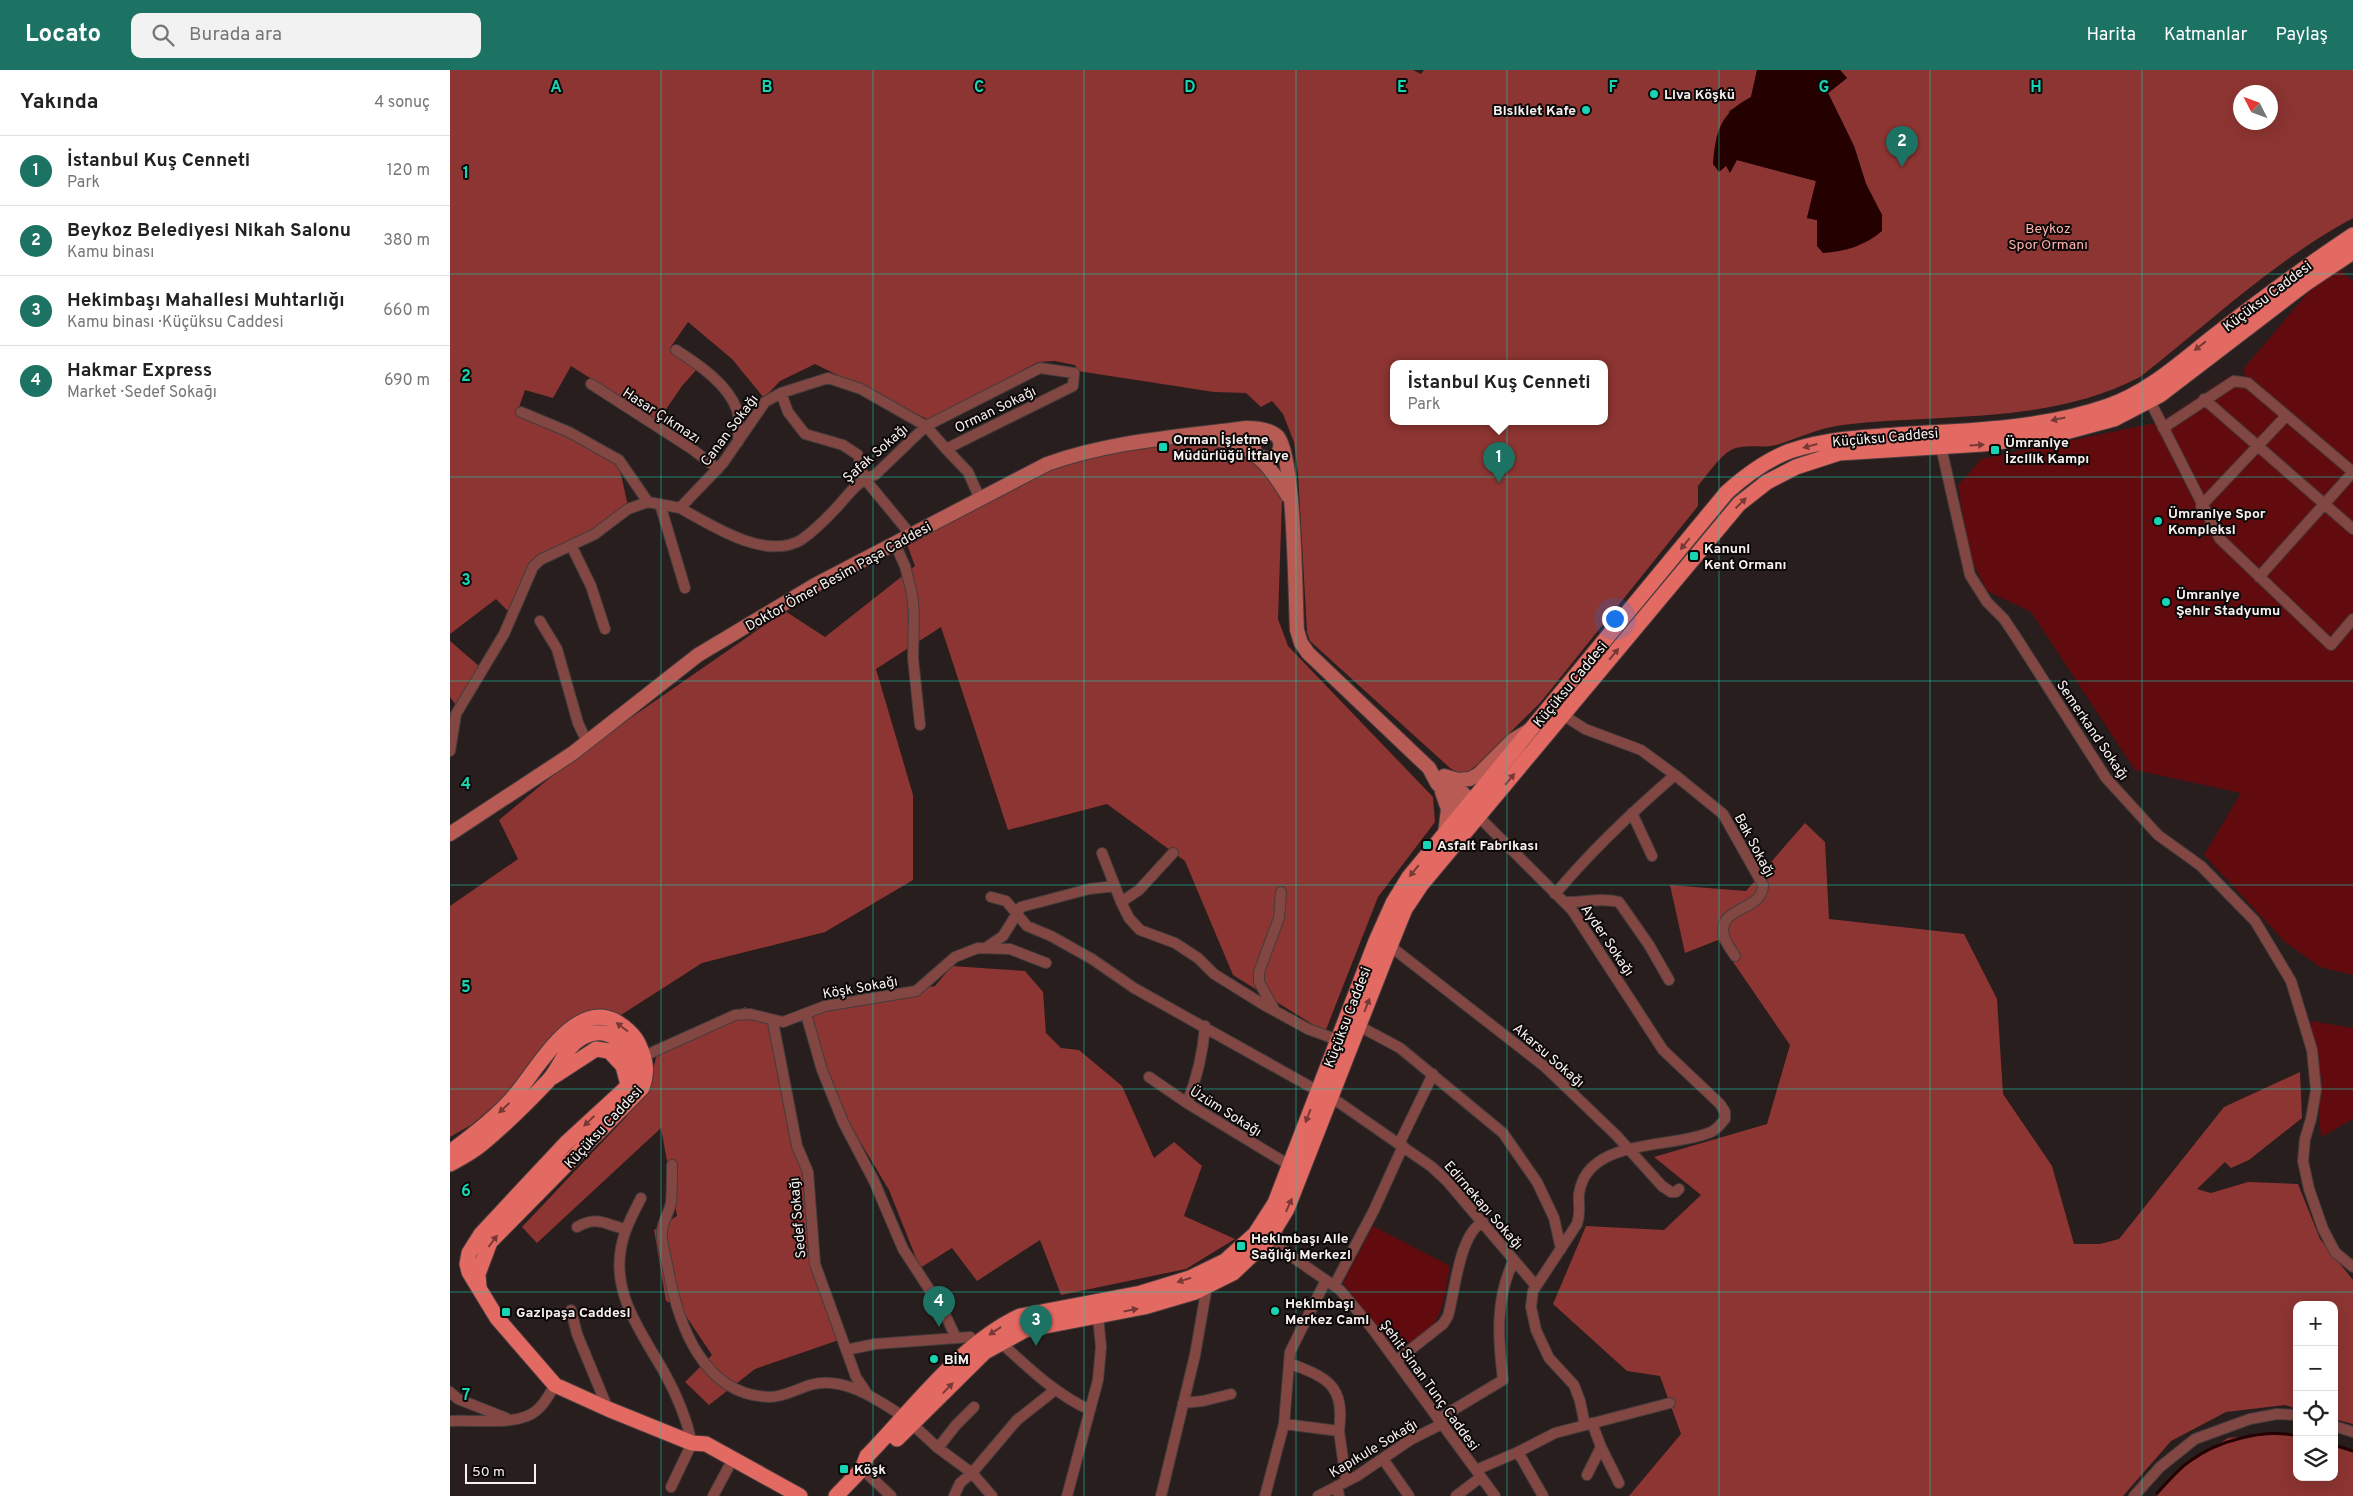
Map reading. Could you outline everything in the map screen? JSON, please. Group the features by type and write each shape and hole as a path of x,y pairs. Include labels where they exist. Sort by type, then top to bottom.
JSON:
{"main road":[{"name":"Küçüksu Caddesi","path":"2146,395 2297,272 2353,235"},
{"name":"Küçüksu Caddesi","path":"981,1347 1000,1342 1025,1330 1098,1309 1141,1293 1190,1278 1206,1278 1225,1261 1263,1235 1287,1209 1344,1043 1390,946 1405,909 1432,872 1433,860 1473,811 1563,715 1594,666 1727,492 1742,479 1759,466 1790,452 1836,439 1859,445 1940,440 1981,430 2055,420 2146,395 2160,395 2305,284 2353,252"},
{"name":"Küçüksu Caddesi","path":"1352,1024 1393,903 1409,877 1445,834 1473,811 1533,729 1594,666"},
{"path":"450,1152 478,1132 511,1100 573,1025 590,1017 608,1018 622,1025 637,1040 644,1056"},
{"name":"Küçüksu Caddesi","path":"450,1164 482,1145 550,1079 566,1051 582,1037 597,1033 610,1034 628,1050 635,1070 628,1086 566,1143 481,1234 469,1254 467,1264 469,1272 497,1318 555,1385 692,1443 706,1444 800,1496"},
{"name":"Küçüksu Caddesi","path":"479,1287 478,1274 490,1242 642,1088 647,1067 644,1056"},
{"name":"Küçüksu Caddesi","path":"1263,1235 1289,1165 1325,1094"},
{"name":"Küçüksu Caddesi","path":"981,1347 1020,1316 1098,1309"},
{"path":"836,1496 862,1469 867,1456 908,1421 981,1347"},
{"name":"Küçüksu Caddesi","path":"692,1443 701,1453 780,1496"}],"street":[{"path":"676,350 700,366 724,390 737,410 738,442"},
{"name":"Orman Sokağı","path":"980,499 968,472 946,449 1073,386 1074,373 1040,368"},
{"name":"Şafak Sokağı","path":"680,508 749,544 779,545 800,540 828,517 864,478 875,475 926,426 1040,368"},
{"name":"Canan Sokağı","path":"680,508 718,469 765,402 781,393 828,378 861,389 926,426 946,449"},
{"path":"2163,428 2204,399 2234,381 2248,383 2353,472 2259,577"},
{"name":"Hasar Çıkmazı","path":"590,384 718,469"},
{"path":"781,393 788,412 804,434 843,445 858,455 864,478 910,535"},
{"path":"2146,395 2201,506 2220,539 2331,645 2353,620"},
{"path":"2204,399 2353,529"},
{"path":"521,412 569,432 619,460 648,502"},
{"path":"2201,506 2286,416"},
{"name":"Doktor Ömer Besim Paşa Caddesi","path":"450,834 587,742 698,655 815,586 1047,464 1079,452 1116,444 1246,428 1256,428 1275,436"},
{"path":"1290,498 1276,475 1253,448 1255,440 1264,432 1275,436 1283,446 1288,466 1290,498 1297,630 1301,643 1308,653 1440,779 1458,806 1473,811"},
{"path":"1189,436 1239,445 1258,456 1269,459 1277,455 1280,447 1275,436"},
{"name":"Semerkand Sokağı","path":"1940,440 1970,575 1987,602 2008,625 2106,778 2158,835 2201,866 2254,921 2291,981 2312,1050 2316,1090 2305,1139 2303,1161 2309,1189 2323,1229 2335,1252 2353,1267"},
{"path":"450,751 453,710 504,634 534,567 540,560 596,534 628,509 648,502 680,508"},
{"path":"660,504 685,588"},
{"path":"895,544 905,566 912,594 914,613 913,658 920,725"},
{"path":"571,545 592,586 605,629"},
{"path":"540,621 556,649 578,723 587,742"},
{"path":"1555,894 1581,863 1632,812 1675,775 1641,750 1586,729 1563,715"},
{"path":"1440,779 1470,779 1479,774 1513,740 1533,729"},
{"name":"Bak Sokağı","path":"1675,775 1723,814 1763,886 1763,892 1753,904 1729,915 1724,924 1724,936 1735,956"},
{"path":"1440,779 1447,801 1448,822 1445,834"},
{"name":"Ayder Sokağı","path":"1473,811 1564,902 1596,944 1663,1050 1704,1088 1720,1104 1725,1112 1725,1120 1713,1132 1629,1150"},
{"path":"1632,812 1652,856"},
{"path":"1102,853 1120,902 1129,918 1140,930 1175,943 1198,958 1214,974 1275,1011 1308,1029 1344,1043"},
{"path":"1120,902 1139,890 1173,854"},
{"path":"987,947 1003,936 1021,907 1089,889 1114,886"},
{"path":"1275,1011 1260,982 1258,972 1279,918 1280,892"},
{"name":"Edirnekapı Sokağı","path":"991,897 1006,901 1027,926 1051,936 1092,959 1134,988 1325,1094 1401,1145 1447,1181 1536,1286"},
{"path":"1564,902 1581,903 1611,899 1619,902 1649,945 1669,980"},
{"name":"Akarsu Sokağı","path":"1390,946 1544,1066 1616,1135 1662,1186 1671,1192 1676,1192 1679,1189"},
{"name":"Köşk Sokağı","path":"773,1022 782,1022 826,1006 916,991 955,957 978,948 987,947 1010,950 1046,963"},
{"path":"644,1056 735,1015 750,1014 773,1022"},
{"path":"806,1014 822,1070 843,1122 874,1181 903,1249 944,1312 956,1338"},
{"name":"Sedef Sokağı","path":"773,1022 797,1146 808,1172 815,1264 856,1377 866,1392"},
{"path":"1352,1024 1400,1048 1503,1133 1522,1158 1554,1218 1561,1249"},
{"path":"1187,1103 1197,1079 1205,1026"},
{"path":"1265,1496 1284,1424 1290,1352 1374,1210 1433,1074"},
{"name":"Üzüm Sokağı","path":"1149,1078 1289,1165"},
{"path":"1619,1483 1588,1424 1574,1386 1549,1358 1536,1330 1531,1307 1533,1291 1577,1224 1580,1213 1577,1196 1592,1166 1600,1159 1629,1150"},
{"path":"672,1165 671,1204 662,1231 665,1255 676,1308 686,1332 704,1363 723,1382 754,1395 771,1397 820,1383 847,1386 866,1392 908,1421 938,1448 972,1472 992,1496"},
{"path":"641,1198 626,1229 621,1249 621,1277 625,1300 633,1320 679,1401 692,1443 671,1487"},
{"path":"577,1227 589,1220 598,1220 626,1229"},
{"path":"1396,1361 1443,1324 1448,1316 1467,1242 1476,1226 1483,1222"},
{"name":"Şehit Sinan Tunç Caddesi","path":"1263,1235 1330,1283 1370,1326 1495,1496"},
{"name":"Kapıkule Sokağı","path":"1318,1496 1341,1488 1410,1440 1503,1380 1499,1348 1500,1295 1514,1260"},
{"path":"1161,1496 1205,1306 1206,1278"},
{"path":"1067,1496 1098,1380 1101,1347 1098,1309"},
{"path":"571,1310 577,1334 608,1409"},
{"path":"846,1350 875,1344 970,1337 981,1347"},
{"path":"1000,1342 1068,1400 1090,1410"},
{"path":"1289,1363 1327,1382 1337,1392 1341,1412 1338,1431 1341,1488"},
{"path":"450,1421 510,1419 536,1412 555,1385"},
{"path":"954,1496 960,1483 972,1472 1016,1420 1055,1390"},
{"path":"450,1392 468,1403 510,1419"},
{"path":"1184,1403 1204,1401 1231,1394"},
{"path":"1456,1496 1479,1473 1555,1433 1670,1403"},
{"path":"938,1448 956,1425 974,1408"},
{"path":"2134,1496 2160,1467 2195,1439 2250,1419 2277,1414 2293,1415"},
{"path":"1284,1424 1338,1431"},
{"path":"2338,1427 2353,1432"},
{"path":"1587,1475 1601,1446"},
{"path":"1518,1452 1543,1496"},
{"path":"1383,1459 1409,1496"},
{"path":"713,1496 728,1468"},
{"path":"862,1469 891,1496"}],"shaded area":[{"path":"1757,70 1840,70 1847,78 1828,93 1854,146 1866,184 1882,215 1882,231 1876,236 1855,247 1823,253 1817,246 1817,220 1807,218 1816,181 1737,160 1730,173 1726,166 1719,172 1713,164 1718,132 1732,110 1751,97"},
{"name":"Ümraniye Spor Kompleksi","path":"2338,268 2353,281 2353,975 2320,967 2285,942 2204,855 2241,793 2135,770 2031,612 1987,591 1970,556 1958,486 1981,459 2160,422 2231,375 2245,378 2244,368 2317,282"},
{"path":"2311,1021 2353,1028 2353,1119 2321,1137"},
{"path":"1373,1226 1450,1266 1441,1308 1437,1319 1430,1329 1421,1337 1392,1347 1343,1283"}],"green space":[{"name":"Beykoz Spor Ormanı","path":"450,70 1413,70 1421,74 1424,70 1757,70 1751,97 1729,111 1726,165 1737,160 1816,181 1807,218 1817,220 1817,246 1882,215 1866,184 1854,146 1828,93 1847,78 1840,70 2353,70 2353,218 2297,253 2243,293 2140,377 2105,392 2069,403 2031,410 1834,426 1776,445 1742,447 1731,450 1698,486 1698,506 1540,703 1468,772 1458,773 1450,768 1310,641 1307,632 1298,473 1294,442 1283,414 1272,401 1261,407 1246,393 1214,392 1078,371 1075,365 1055,361 1038,362 929,420 815,364 780,381 764,398 732,359 688,322 670,348 697,369 682,386 658,421 571,366 553,398 525,390 517,413 568,434 618,461 628,506 594,532 535,559 509,612 496,599 450,634"},
{"path":"1217,443 1262,467 1282,499 1278,619 1288,646 1433,797 1435,822 1378,897 1325,1032 1233,975 1185,861 1107,804 1008,830 941,627 876,669 913,795 913,880 825,932 702,963 621,1015 594,1009 571,1019 513,1090 471,1125 450,1137 450,906 518,859 499,820 580,753 785,611 825,637 915,566 905,539 1061,463 1151,445"},
{"path":"450,641 479,666 456,705 450,697"},
{"path":"1805,823 1825,842 1829,919 1964,934 1997,999 2003,1094 2052,1166 2074,1244 2100,1244 2119,1239 2224,1107 2300,1072 2302,1118 2249,1160 2231,1168 2225,1162 2197,1189 2211,1193 2248,1182 2298,1184 2320,1239 2353,1280 2353,1424 2338,1420 2338,1301 2293,1301 2293,1408 2285,1405 2226,1412 2171,1441 2123,1496 1629,1496 1681,1434 1660,1376 1627,1371 1553,1304 1586,1226 1664,1230 1701,1195 1654,1157 1767,1124 1790,1045 1718,940 1685,953 1670,885 1746,891"},
{"path":"952,966 1025,971 1043,992 1046,1033 1061,1048 1079,1050 1122,1086 1154,1158 1174,1142 1202,1166 1184,1216 1235,1239 1186,1269 1061,1295 1040,1240 977,1281 952,1248 920,1268 889,1190 837,1103 822,1055 811,1010 935,986"},
{"path":"745,1007 772,1025 808,1186 823,1293 839,1340 755,1369 709,1405 685,1382 712,1355 680,1307 666,1301 654,1230 677,1216 661,1128 537,1243 522,1227 626,1117 649,1087 658,1049"},
{"path":"2293,1433 2293,1481 2338,1481 2338,1446 2353,1450 2353,1496 2157,1496 2178,1470 2228,1438"}],"waterway":[{"path":"2157,1493 2186,1464 2201,1454 2227,1442 2256,1435 2293,1435"},
{"path":"2338,1446 2353,1451"}],"place":[{"name":"Liva Köşkü","path":"1654,94"},
{"name":"Bisiklet Kafe","path":"1586,110"},
{"name":"Beykoz Belediyesi Nikah Salonu","path":"1902,167"},
{"name":"Orman İşletme Müdürlüğü İtfaiye","path":"1163,447"},
{"name":"Ümraniye İzcilik Kampı","path":"1995,450"},
{"name":"İstanbul Kuş Cenneti","path":"1499,483"},
{"name":"Ümraniye Spor Kompleksi","path":"2158,521"},
{"name":"Kanuni Kent Ormanı","path":"1694,556"},
{"name":"Ümraniye Şehir Stadyumu","path":"2166,602"},
{"name":"Asfalt Fabrikası","path":"1427,845"},
{"name":"Hekimbaşı Aile Sağlığı Merkezi","path":"1241,1246"},
{"name":"Hekimbaşı Merkez Cami","path":"1275,1311"},
{"name":"Gazipaşa Caddesi","path":"506,1312"},
{"name":"Hakmar Express","path":"939,1327"},
{"name":"Hekimbaşı Mahallesi Muhtarlığı","path":"1036,1346"},
{"name":"BİM","path":"934,1359"},
{"name":"Köşk","path":"844,1469"}]}
